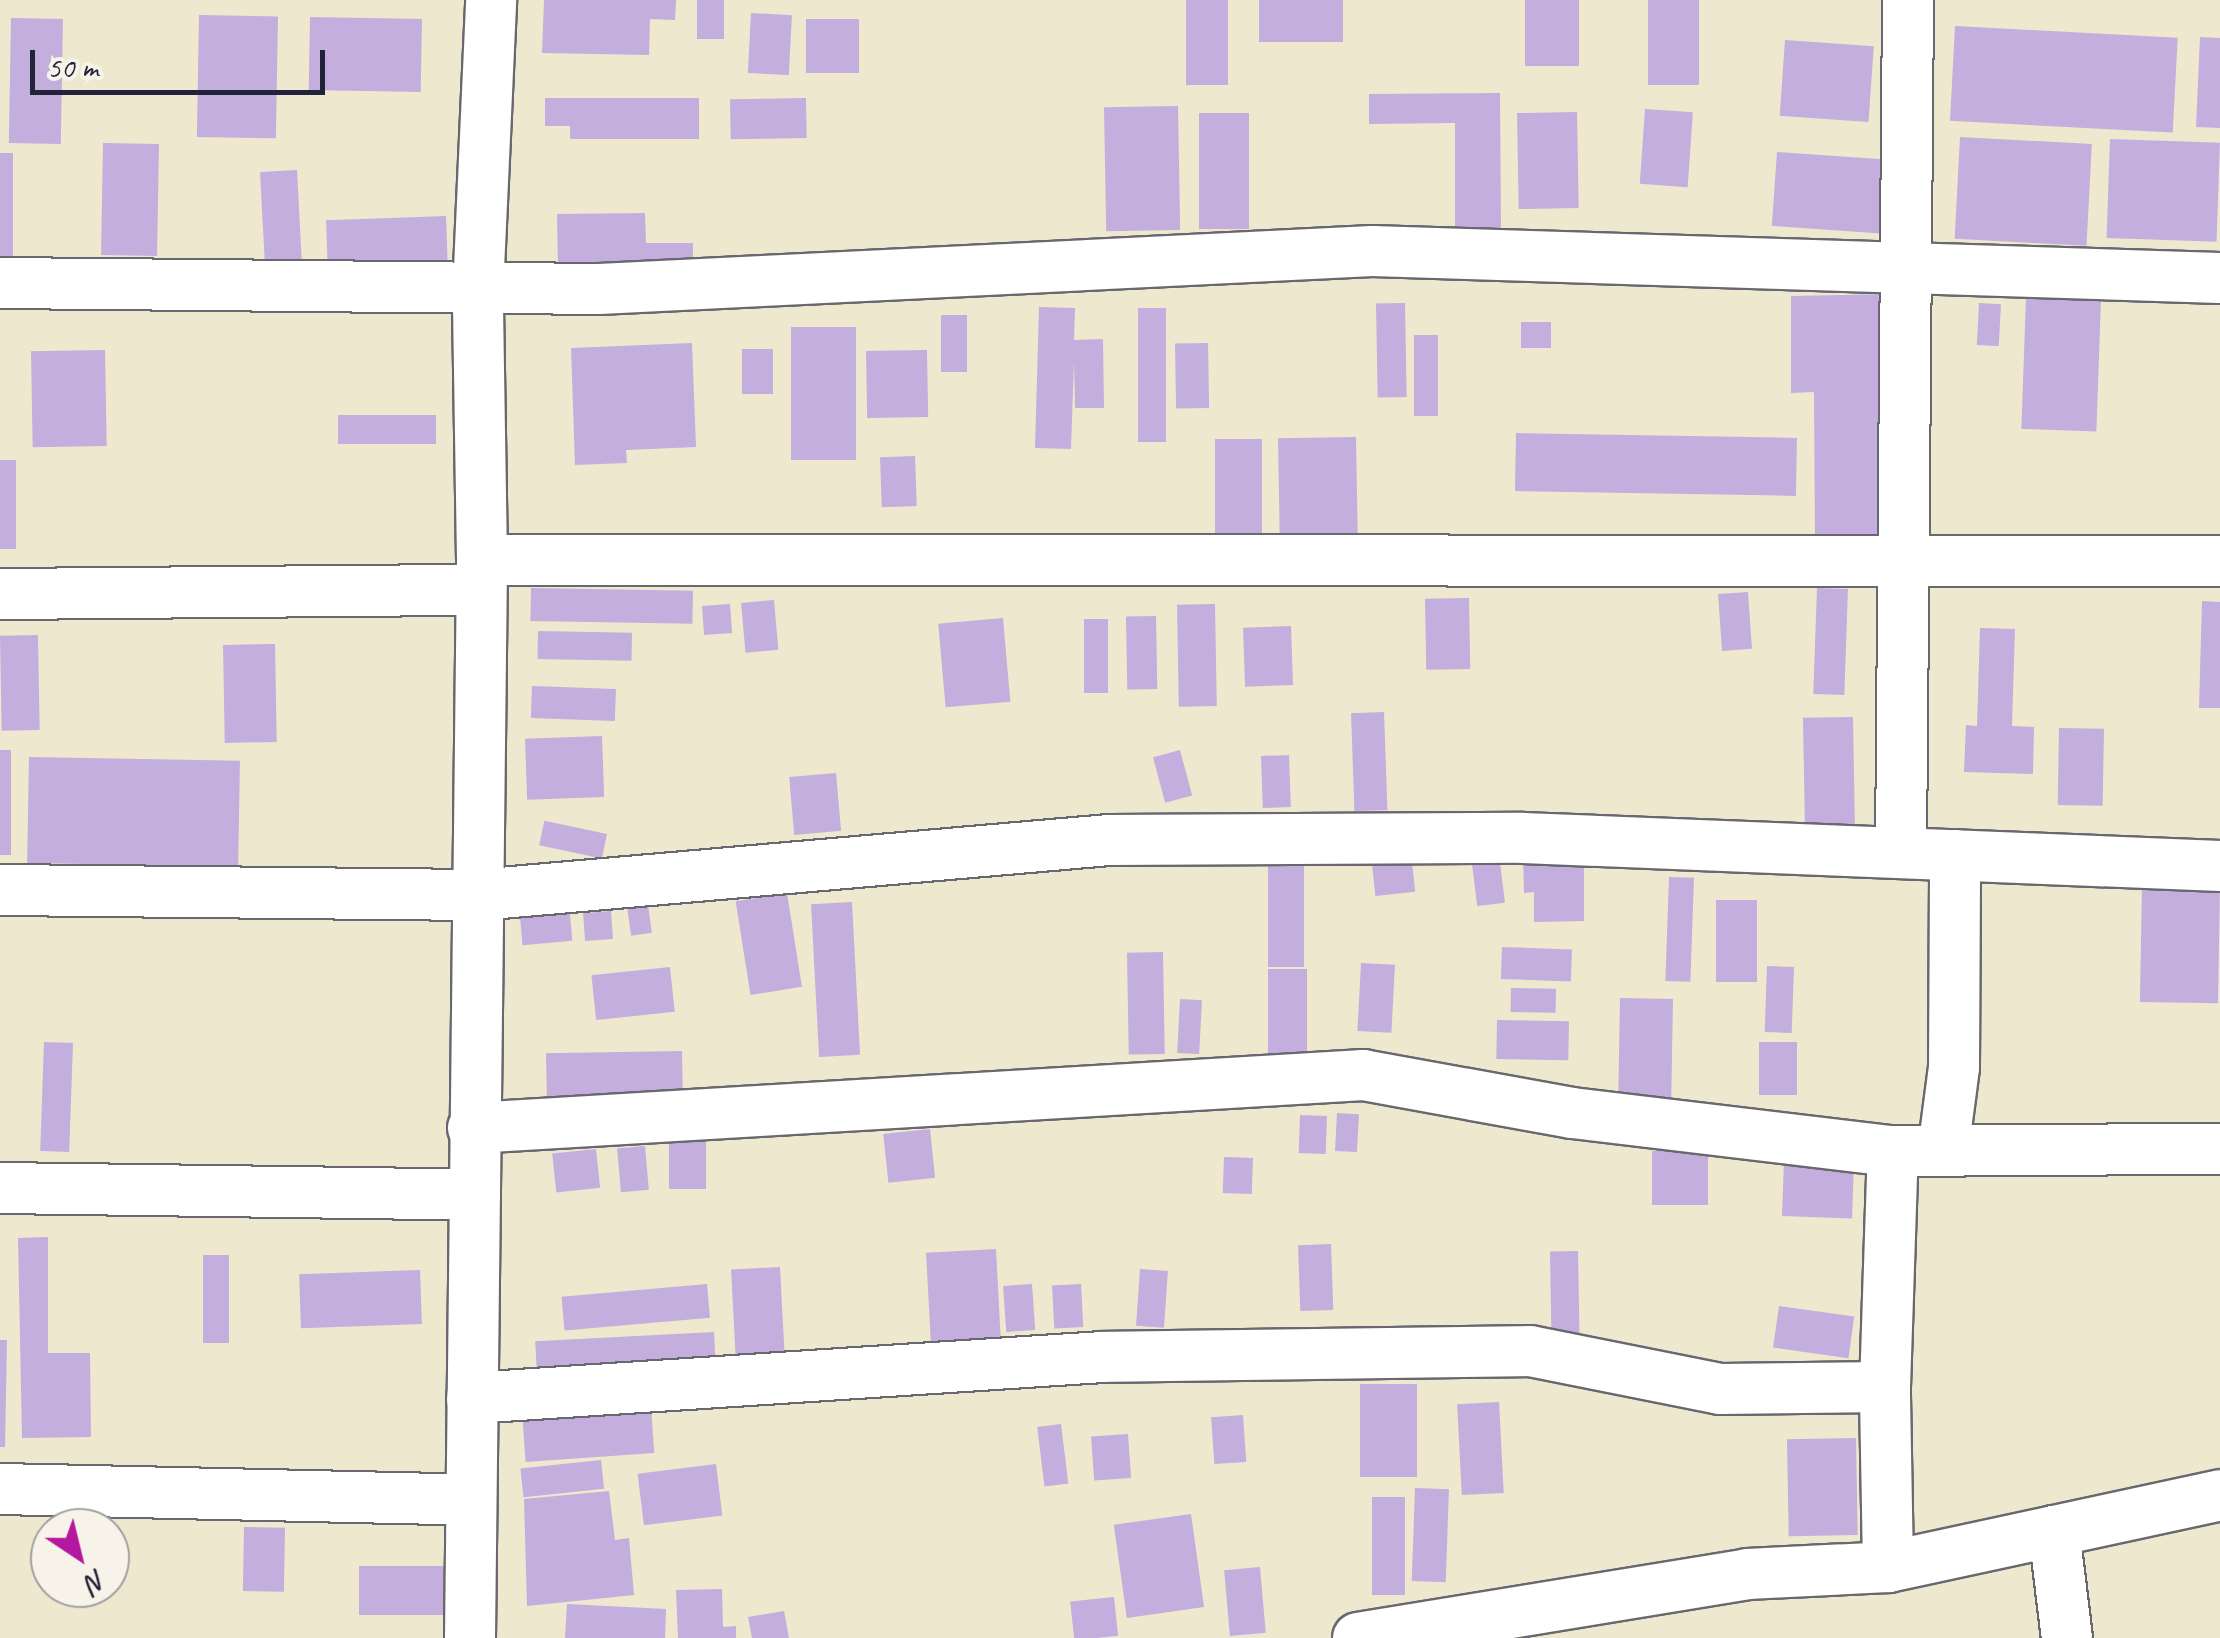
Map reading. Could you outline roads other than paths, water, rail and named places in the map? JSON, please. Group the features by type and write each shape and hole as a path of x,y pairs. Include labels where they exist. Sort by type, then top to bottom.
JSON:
{"street":[{"path":"470,1638 481,575 478,291 491,0"},
{"path":"1901,853 1910,268 1908,0"},
{"path":"0,283 478,291 1372,251 2220,278"},
{"path":"0,594 481,575 1906,560 2220,561"},
{"path":"0,890 478,895 1109,840 1523,838 2220,866"},
{"path":"1943,1151 1954,1066 1955,855"},
{"path":"473,1128 1364,1075 1572,1113 1893,1151 2220,1150"},
{"path":"1888,1568 1885,1387 1893,1151"},
{"path":"0,1188 475,1195"},
{"path":"472,1398 1102,1357 1530,1352 1720,1389 1885,1387"},
{"path":"0,1489 471,1500"},
{"path":"1358,1638 1747,1574 1888,1568 2220,1495"},
{"path":"2054,1531 2066,1638"}]}
